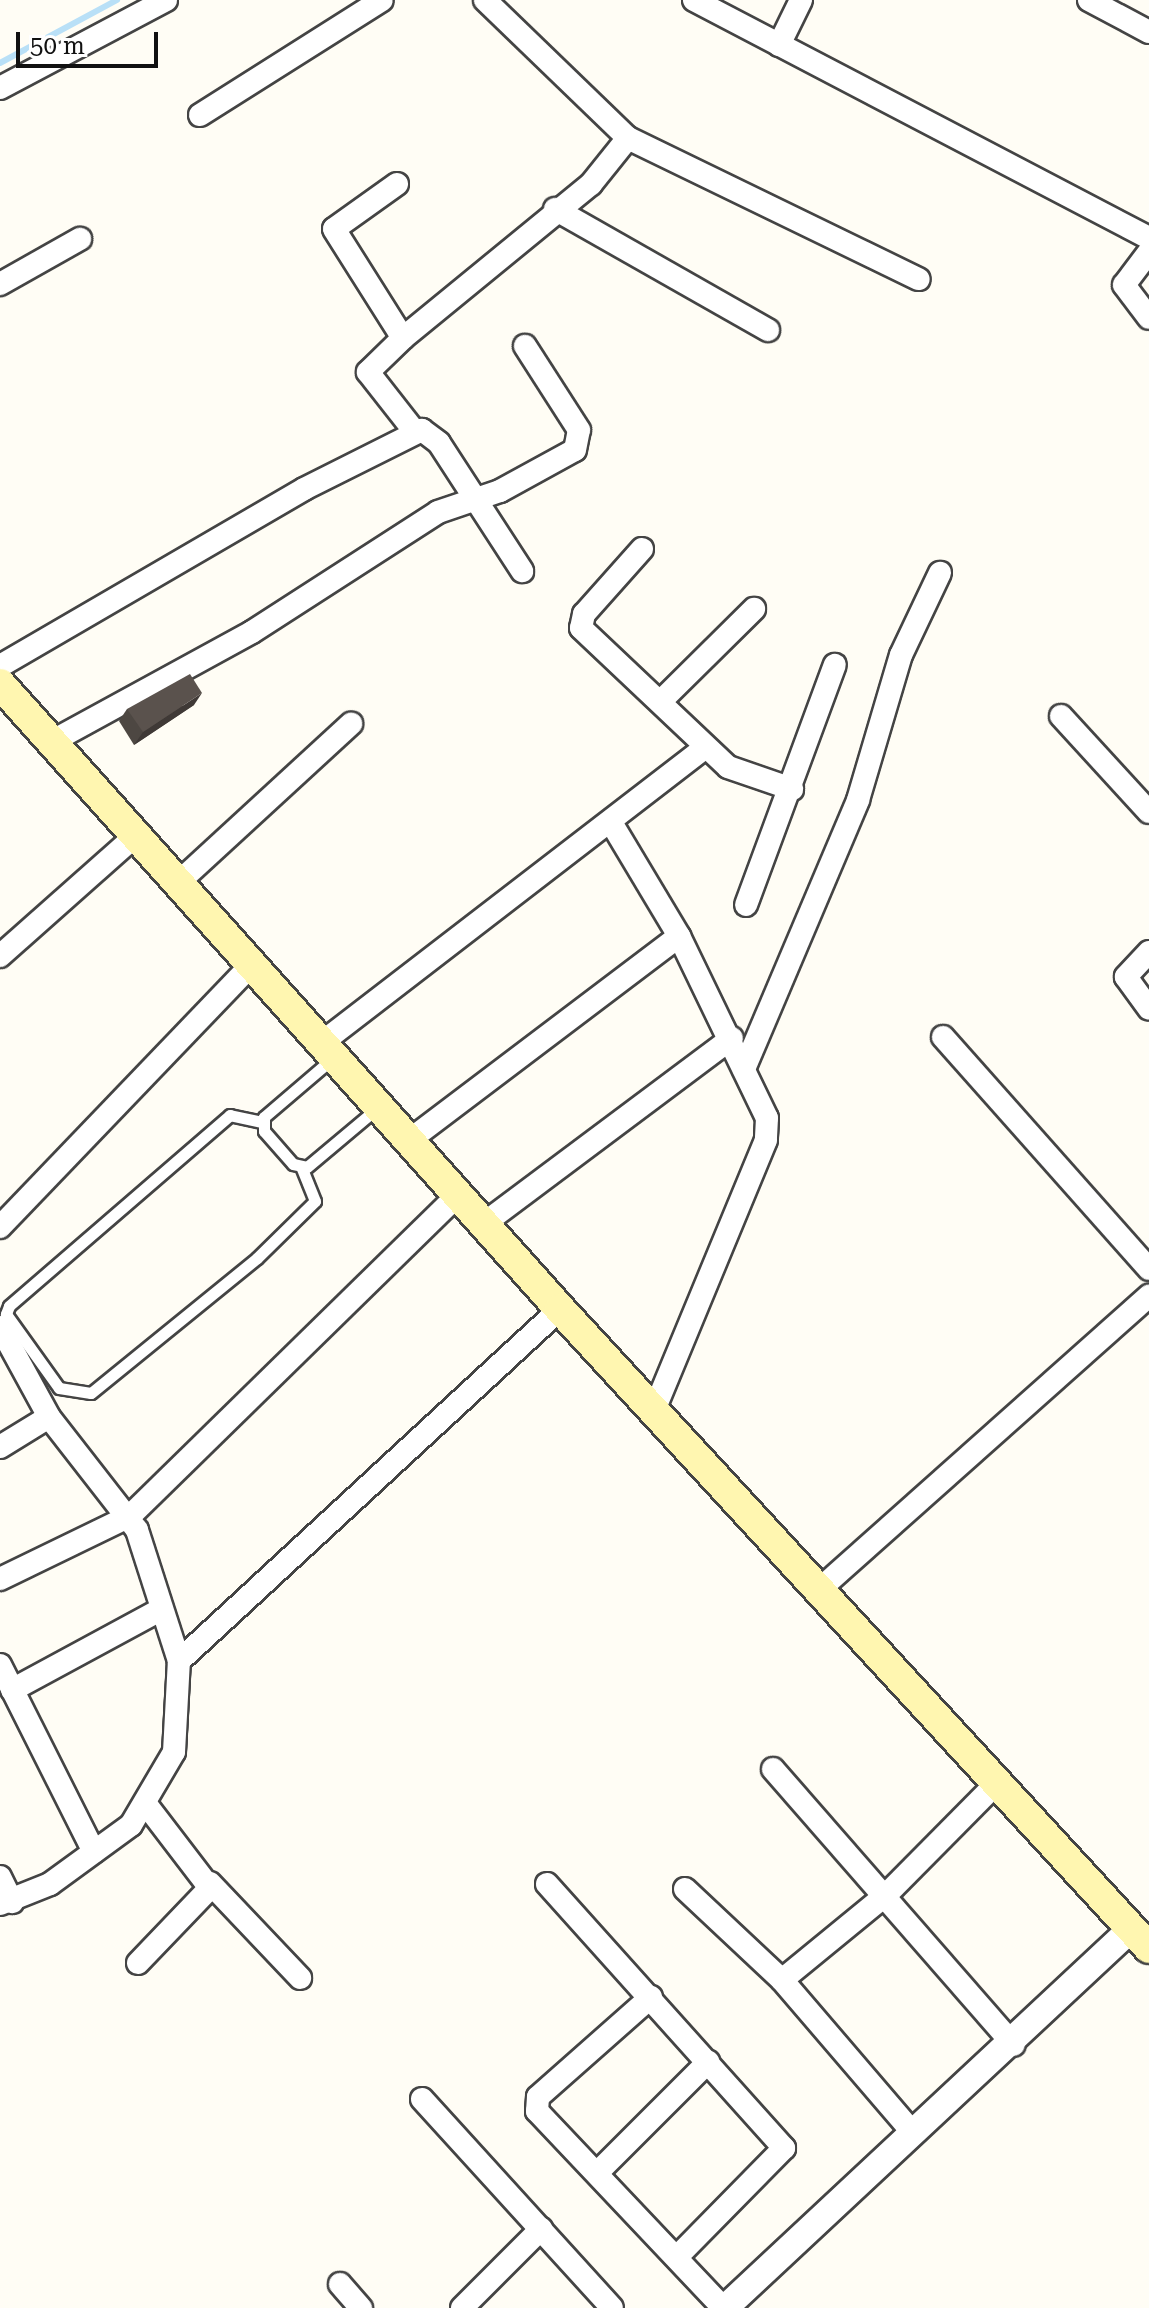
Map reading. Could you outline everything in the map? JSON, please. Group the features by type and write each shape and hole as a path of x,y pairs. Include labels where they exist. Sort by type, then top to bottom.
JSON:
{"main road":[{"path":"0,684 134,837 179,882 486,1222 560,1309 656,1406 1140,1938"}],"street":[{"path":"0,88 166,0"},
{"path":"200,115 382,0"},
{"path":"485,0 628,138 919,279"},
{"path":"694,0 1149,238"},
{"path":"779,45 801,0"},
{"path":"1089,0 1149,32"},
{"path":"415,432 368,372 403,338 415,335 555,209 600,176 628,138"},
{"path":"397,184 334,229 403,338"},
{"path":"555,209 768,330"},
{"path":"0,284 80,239"},
{"path":"1149,252 1124,285 1149,318"},
{"path":"51,742 252,632 447,506 500,491 580,442 525,346"},
{"path":"0,666 415,432 432,435 522,571"},
{"path":"642,549 580,624 661,701 704,748 745,778 792,789"},
{"path":"744,1069 858,800 901,655 940,573"},
{"path":"661,701 754,609"},
{"path":"746,905 792,789 835,665"},
{"path":"1061,716 1149,812"},
{"path":"179,882 351,724"},
{"path":"330,1048 704,748"},
{"path":"612,824 679,936 732,1038 767,1118 766,1140 656,1406"},
{"path":"0,956 134,837"},
{"path":"411,1139 679,936"},
{"path":"1149,952 1126,977 1149,1009"},
{"path":"0,1227 252,964"},
{"path":"943,1037 1149,1269"},
{"path":"486,1222 732,1038"},
{"path":"0,1579 130,1516 460,1193"},
{"path":"820,1589 1149,1296"},
{"path":"179,1661 560,1309"},
{"path":"0,1327 49,1417 130,1516 158,1611 179,1661 174,1752 148,1807 94,1852 6,1903 0,1877"},
{"path":"0,1447 49,1417"},
{"path":"12,1690 158,1611"},
{"path":"0,1665 94,1852"},
{"path":"773,1769 887,1894 1014,2045"},
{"path":"782,1980 887,1894 997,1783"},
{"path":"148,1807 210,1883 300,1978"},
{"path":"138,1963 210,1883"},
{"path":"547,1884 651,1997 784,2152 677,2257"},
{"path":"685,1889 782,1980 913,2133"},
{"path":"651,1997 536,2101 537,2111 724,2308 913,2133 1140,1938"},
{"path":"598,2172 708,2062"},
{"path":"422,2099 541,2229 605,2306"},
{"path":"462,2308 541,2229"},
{"path":"340,2284 361,2308"}],"lane":[{"path":"262,1122 330,1048"},
{"path":"302,1168 380,1106"},
{"path":"230,1115 262,1122 302,1168 315,1201 257,1258 91,1393 59,1388 6,1314 9,1306 230,1115"}],"building":[{"path":"190,674 202,693 143,732 127,709"}],"waterway":[{"path":"0,63 117,0"}]}
